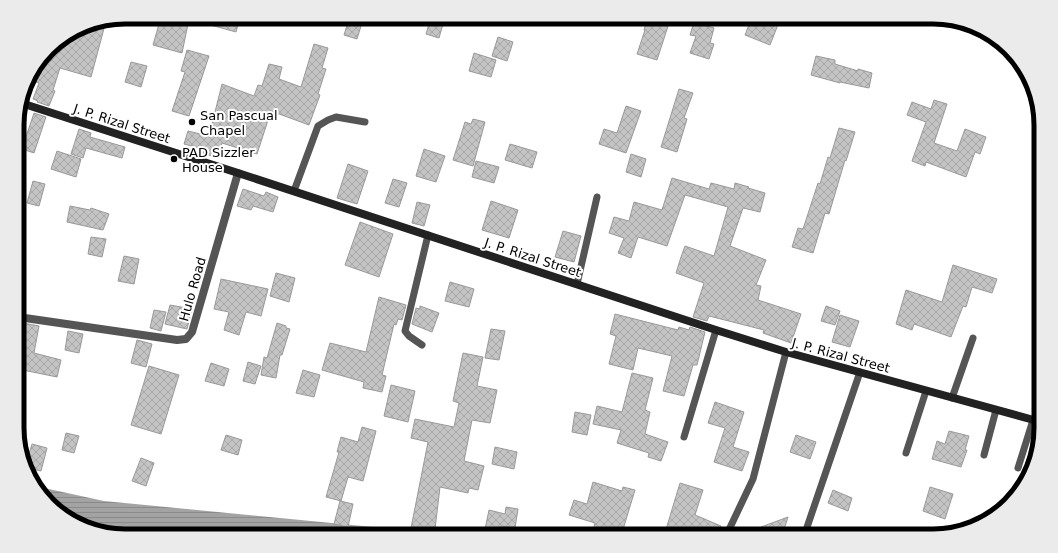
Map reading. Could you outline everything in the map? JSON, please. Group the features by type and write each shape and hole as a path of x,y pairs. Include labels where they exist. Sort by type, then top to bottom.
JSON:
{"main road":[{"name":"J. P. Rizal Street","path":"26,106 294,191 786,352 1034,420"}],"street":[{"name":"Hulo Road","path":"24,318 177,340 186,339 192,332 238,173"}],"lane":[{"path":"294,191 318,126 336,117 365,122"},
{"path":"577,284 597,197"},
{"path":"422,345 409,336 405,331 428,235"},
{"path":"684,437 716,330"},
{"path":"952,398 973,338"},
{"path":"729,529 753,479 786,352"},
{"path":"806,529 860,372"},
{"path":"906,453 926,391"},
{"path":"984,455 996,410"},
{"path":"1018,468 1034,429"}],"shaded area":[{"path":"44,488 104,501 373,527 417,529 112,528 99,526 80,519 58,504"}],"building":[{"path":"159,24 188,24 182,53 153,45"},
{"path":"207,24 238,24 236,32"},
{"path":"347,24 361,26 357,39 344,35"},
{"path":"429,24 443,24 439,38 426,34"},
{"path":"646,24 669,24 657,60 637,54"},
{"path":"693,24 701,24 714,28 710,43 714,44 709,59 690,53 696,36 690,35"},
{"path":"749,24 778,24 770,45 745,35"},
{"path":"105,26 91,77 60,68 53,90 55,91 49,106 33,99 39,83 34,81 38,74 58,49 80,34"},
{"path":"498,37 513,42 507,61 492,56"},
{"path":"314,44 328,48 322,68 326,69 318,94 320,95 309,125 271,111 257,154 222,143 217,158 203,153 204,149 184,144 188,131 209,136 222,84 254,96 258,85 262,86 269,64 282,67 279,79 301,87"},
{"path":"187,50 209,56 189,116 172,111 185,72 181,71"},
{"path":"474,53 496,60 491,77 469,71"},
{"path":"816,56 835,60 835,64 858,71 858,69 872,73 869,88 840,83 811,75"},
{"path":"131,62 147,66 141,87 125,82"},
{"path":"679,89 693,93 684,118 687,119 677,152 661,147"},
{"path":"934,100 947,104 934,143 957,151 965,129 986,137 980,154 975,152 966,177 926,162 925,166 912,161 926,122 907,115 912,102 931,109"},
{"path":"626,106 641,111 626,153 599,144 604,129 617,133"},
{"path":"34,113 46,117 34,153 24,150 24,143"},
{"path":"473,119 485,122 473,166 453,160 465,122 471,124"},
{"path":"839,128 855,132 829,214 825,213 813,253 792,247 798,228 803,229 818,183 820,184 828,157 830,158"},
{"path":"79,129 91,133 90,137 125,147 122,158 86,148 83,158 71,154"},
{"path":"510,144 537,152 532,168 505,160"},
{"path":"424,149 445,156 436,182 416,176"},
{"path":"57,151 81,159 76,177 51,169"},
{"path":"631,154 646,159 641,177 626,172"},
{"path":"476,161 499,167 494,183 472,177"},
{"path":"348,164 368,171 357,204 337,198"},
{"path":"672,178 709,189 711,183 734,189 735,183 765,193 760,212 743,208 730,246 766,260 756,285 761,286 758,300 801,314 791,343 763,333 764,330 709,316 707,321 693,317 704,283 676,273 681,257 685,246 714,256 728,207 685,195 667,246 638,237 631,258 618,253 624,238 609,233 614,217 629,221 634,202 662,210"},
{"path":"393,179 407,183 399,207 385,203"},
{"path":"33,181 45,184 39,206 27,203"},
{"path":"243,189 264,196 266,192 278,197 273,212 253,206 251,210 237,206"},
{"path":"491,201 518,210 509,238 482,230"},
{"path":"417,202 430,205 424,226 412,223"},
{"path":"70,206 90,210 91,208 109,214 103,230 67,222"},
{"path":"360,222 393,234 379,277 345,265"},
{"path":"563,231 581,236 574,262 555,257"},
{"path":"91,237 106,239 102,257 88,254"},
{"path":"124,256 139,259 134,284 118,281"},
{"path":"953,265 997,279 992,293 972,287 966,307 963,306 951,337 914,324 912,330 896,324 906,290 942,302"},
{"path":"276,273 295,278 289,302 270,296"},
{"path":"221,279 268,289 261,316 246,312 239,335 224,330 229,312 214,309"},
{"path":"450,282 474,289 469,307 445,301"},
{"path":"379,297 406,305 402,320 398,319 396,325 394,324 382,375 386,376 382,392 363,388 364,382 322,370 330,343 366,352"},
{"path":"170,305 192,309 187,329 165,324"},
{"path":"420,306 439,313 432,332 412,324 416,308 420,309"},
{"path":"826,306 840,311 835,325 821,321"},
{"path":"154,310 166,312 161,331 150,328"},
{"path":"615,314 678,330 679,327 689,330 690,327 705,332 697,365 693,365 684,396 663,391 672,356 638,348 633,370 609,364 616,336 610,334"},
{"path":"840,315 859,321 850,347 832,342"},
{"path":"24,323 39,326 34,353 61,360 57,377 24,370"},
{"path":"277,323 290,329 282,355 280,355 276,378 261,375 264,357 267,358"},
{"path":"491,329 505,331 499,360 485,358"},
{"path":"68,331 83,334 79,353 65,350"},
{"path":"137,340 152,344 146,367 131,363"},
{"path":"463,353 483,357 477,386 497,390 490,423 472,420 464,461 484,466 478,490 469,488 468,493 440,487 435,529 411,528 428,442 411,438 415,419 454,427 459,403 453,401"},
{"path":"248,362 261,366 255,384 243,381"},
{"path":"211,363 229,369 224,386 205,381"},
{"path":"149,366 179,375 161,434 131,425"},
{"path":"303,370 320,375 314,397 296,393"},
{"path":"632,373 653,378 645,410 650,412 645,434 668,442 661,461 648,457 649,453 617,443 621,430 593,424 597,406 622,412"},
{"path":"391,385 415,391 408,422 384,416"},
{"path":"715,402 744,412 733,447 749,452 742,471 714,462 725,428 708,423"},
{"path":"575,412 591,415 587,435 572,432"},
{"path":"362,427 376,431 363,481 348,477 341,501 326,497 339,452 337,452 341,437 358,442"},
{"path":"949,431 969,436 965,450 967,450 961,467 932,459 937,441 945,444"},
{"path":"66,433 79,436 74,453 62,450"},
{"path":"226,435 242,440 238,455 221,450"},
{"path":"796,435 816,442 810,459 790,452"},
{"path":"32,444 47,448 41,471 32,469 28,457"},
{"path":"495,447 517,452 514,469 492,464"},
{"path":"141,458 154,463 146,486 132,481"},
{"path":"593,482 622,491 623,487 635,490 623,529 593,529 595,523 569,515 574,500 587,504"},
{"path":"680,483 703,490 695,515 721,526 720,529 666,529"},
{"path":"930,487 953,494 945,519 923,511"},
{"path":"833,490 852,498 848,511 828,503"},
{"path":"340,501 353,504 348,527 334,524"},
{"path":"506,507 518,509 515,528 501,526 500,529 485,529 489,510 505,514"},
{"path":"788,517 784,529 765,529 761,527"}],"place":[{"name":"San Pascual Chapel","path":"192,122"},
{"name":"PAD Sizzler House","path":"174,159"}]}
